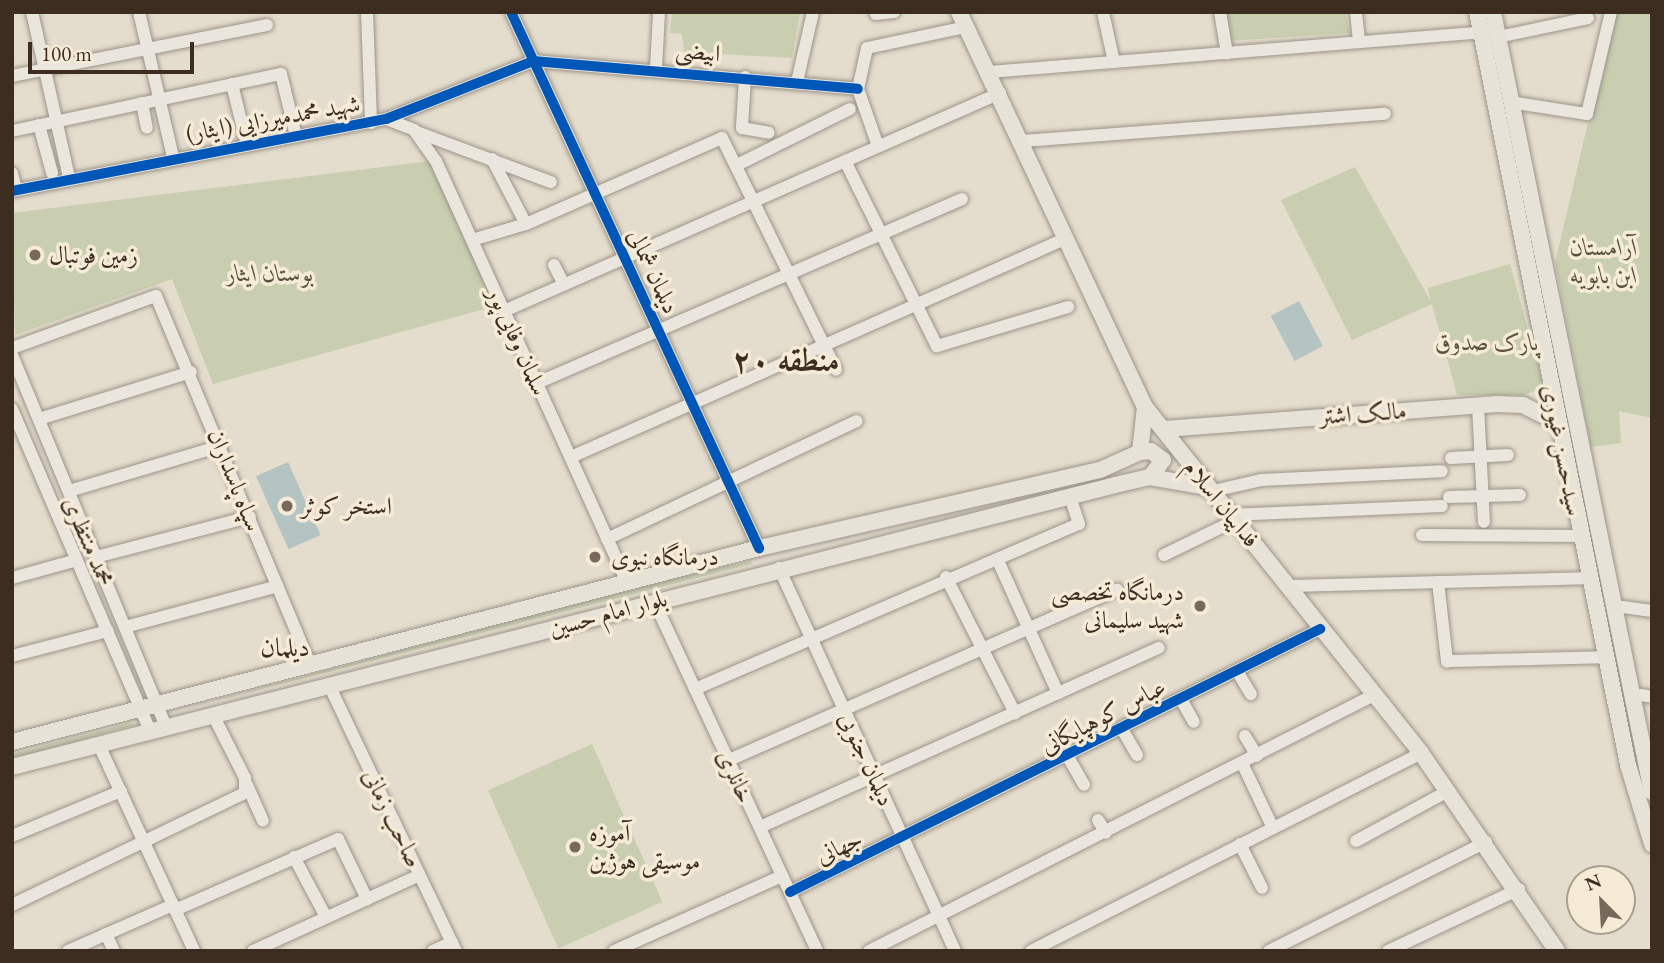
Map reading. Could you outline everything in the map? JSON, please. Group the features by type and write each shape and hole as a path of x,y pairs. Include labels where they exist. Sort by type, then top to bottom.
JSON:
{"main road":[{"name":"سیدحسن غیوری","path":"1477,12 1489,35 1510,102 1652,792"},
{"name":"سیدحسن غیوری","path":"1493,12 1489,35 1557,422 1606,657 1652,844"},
{"name":"فداییان اسلام","path":"963,20 1000,93 1145,407 1207,489 1420,753 1519,889 1556,950"},
{"name":"مالک اشتر","path":"1164,429 1478,405 1523,405 1557,422"},
{"path":"1145,407 1140,452 1151,451 1163,460 1150,477"},
{"name":"بلوار امام حسین","path":"12,742 759,548 1100,470 1140,452"},
{"name":"بلوار امام حسین","path":"12,767 779,568 1150,477 1207,489"}],"street":[{"path":"32,12 69,178"},
{"path":"139,12 173,157"},
{"path":"367,12 371,122"},
{"name":"دیلمان شمالی","path":"511,12 595,193 630,256 659,330 759,548"},
{"path":"656,68 659,12"},
{"path":"797,82 813,12"},
{"path":"876,14 894,12"},
{"path":"1103,12 1114,62"},
{"path":"1220,12 1227,53"},
{"path":"1356,12 1359,42"},
{"path":"1510,102 1587,114 1611,12"},
{"path":"989,72 1359,42 1489,35 1588,18"},
{"path":"878,146 858,89 867,48 963,20"},
{"path":"12,76 267,25"},
{"name":"شهید محمدمیرزایی (ایثار)","path":"14,191 173,157 386,119 533,61"},
{"name":"ابیضی","path":"533,61 656,68 858,89"},
{"path":"12,131 281,74 296,136"},
{"path":"745,77 742,128 769,133"},
{"path":"232,84 247,145"},
{"path":"504,311 1000,93"},
{"path":"142,103 147,128"},
{"path":"737,165 850,109"},
{"path":"1022,141 1385,114"},
{"path":"386,119 551,182"},
{"path":"40,125 52,173"},
{"name":"سلمان وفایی پور","path":"414,130 436,160 627,583"},
{"path":"472,240 526,224 722,138 755,200 836,370"},
{"path":"492,159 526,224"},
{"path":"845,161 937,346 1068,307"},
{"path":"12,173 14,191"},
{"path":"537,383 962,199"},
{"path":"571,457 1068,238"},
{"path":"554,265 564,285"},
{"name":"سپاه پاسداران","path":"12,348 156,296 191,372 310,665"},
{"name":"محمد منتظری","path":"12,355 166,727"},
{"path":"39,419 191,372"},
{"path":"1478,405 1485,522"},
{"name":"محمد منتظری","path":"12,409 150,731"},
{"path":"607,539 857,421"},
{"path":"69,491 221,446"},
{"path":"1451,458 1508,455"},
{"path":"1207,489 1261,480 1442,471"},
{"path":"1164,555 1232,518 1520,495"},
{"path":"695,689 946,577 1079,524 1073,506"},
{"path":"96,557 250,517"},
{"path":"1422,535 1581,536"},
{"path":"12,578 77,560"},
{"path":"999,563 1058,693"},
{"name":"دیلمان جنوبی","path":"779,568 955,951"},
{"path":"946,577 1015,713"},
{"path":"1287,586 1590,578"},
{"path":"1438,582 1447,661 1606,657"},
{"path":"125,627 278,586"},
{"path":"729,760 845,712 1027,628 1117,590"},
{"name":"خانلری","path":"654,600 817,951"},
{"path":"1623,607 1652,611"},
{"name":"عباس کوهپایگانی","path":"904,840 1320,629"},
{"path":"12,656 108,631"},
{"path":"760,827 1159,648"},
{"path":"123,667 140,662"},
{"path":"1237,671 1251,694"},
{"name":"صاحب زمانی","path":"329,685 454,946"},
{"path":"869,951 940,919 1374,695"},
{"path":"1181,699 1194,722"},
{"path":"213,715 263,821"},
{"path":"1122,729 1137,755"},
{"path":"1245,736 1257,755"},
{"path":"99,745 194,951"},
{"path":"1031,951 1420,753"},
{"path":"1069,757 1084,785"},
{"path":"1242,763 1273,828"},
{"path":"12,905 246,789"},
{"path":"12,836 121,791"},
{"path":"1356,842 1448,791"},
{"path":"1098,820 1106,834"},
{"path":"71,950 90,946 107,934 338,839 367,899"},
{"name":"جهانی","path":"790,892 904,840"},
{"path":"1269,951 1486,842"},
{"path":"1240,844 1262,888"},
{"path":"294,857 326,918"},
{"path":"253,951 420,875"},
{"path":"614,951 782,876"},
{"path":"1388,951 1519,889"},
{"path":"107,934 114,951"},
{"path":"433,951 454,946"}],"green space":[{"path":"672,12 800,12 792,58 684,52 682,34 670,33"},
{"path":"1223,12 1345,12 1350,33 1227,41"},
{"name":"آرامستان ابن بابویه","path":"1614,12 1652,12 1652,418 1619,411 1621,443 1591,447 1555,263"},
{"name":"بوستان ایثار","path":"431,161 495,306 213,384 172,279 15,335 12,213"},
{"name":"پارک صدوق","path":"1355,167 1430,300 1428,288 1510,264 1542,380 1536,390 1525,395 1457,395 1432,304 1352,340 1281,200"},
{"path":"751,561 752,564 180,710 656,582"},
{"path":"130,723 134,725 12,759 12,754"},
{"name":"آموزه موسیقی هوژین","path":"592,744 662,902 558,948 488,790"}],"shaded area":[{"path":"1299,301 1323,346 1295,361 1271,316"},
{"name":"استخر کوثر","path":"288,462 321,535 289,549 256,476"}],"cycle path":[{"path":"511,12 759,548"},
{"path":"12,191 386,119 533,61 858,89"},
{"path":"790,892 1320,629"}],"place":[{"name":"زمین فوتبال","path":"35,255"},
{"name":"استخر کوثر","path":"287,506"},
{"name":"درمانگاه نبوی","path":"595,557"},
{"name":"درمانگاه تخصصی شهید سلیمانی","path":"1200,606"},
{"name":"آموزه موسیقی هوژین","path":"575,847"}],"district":[{"name":"منطقه ۲۰","path":"786,360"},
{"name":"دیلمان","path":"285,648"}]}
